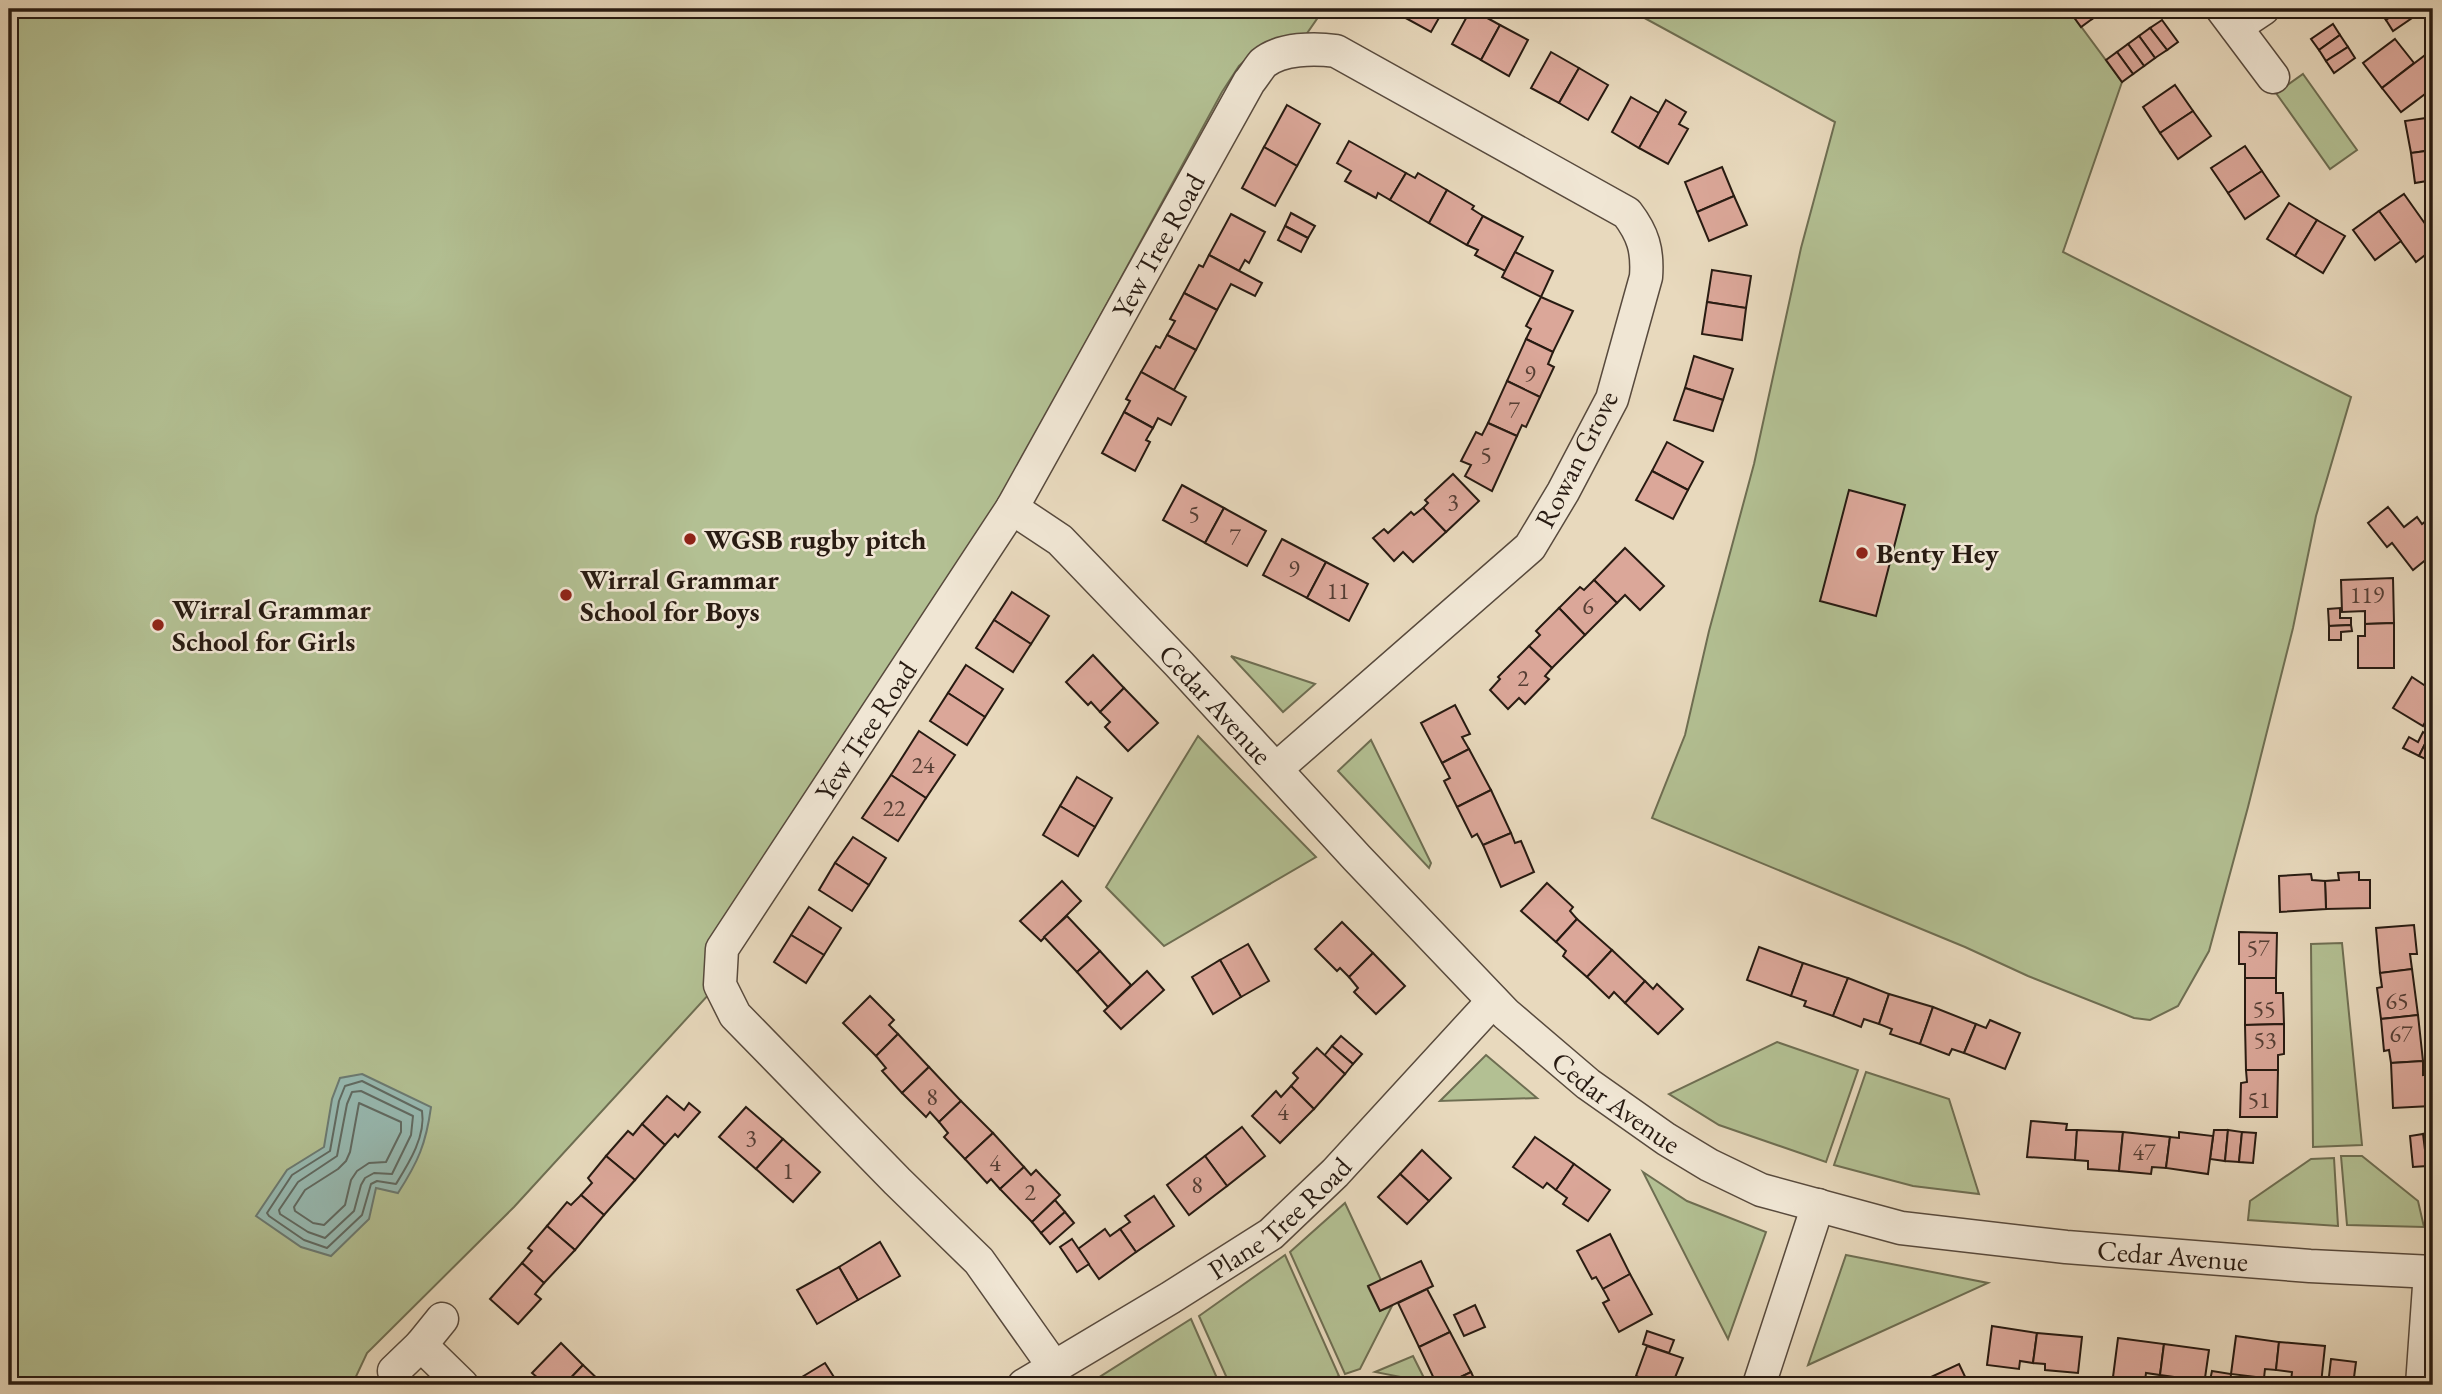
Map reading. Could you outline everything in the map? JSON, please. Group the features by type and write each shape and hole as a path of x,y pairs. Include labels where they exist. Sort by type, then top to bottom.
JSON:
{"street":[{"path":"2263,9 2229,18 2273,77"},
{"name":"Rowan Grove","path":"1276,769 1530,547 1563,492 1612,399 1646,277 1647,260 1640,230 1627,213 1336,51 1319,49 1288,52"},
{"name":"Yew Tree Road","path":"1054,1367 979,1261 735,1015 720,985 722,949 1012,508 1249,82 1265,62 1288,52"},
{"name":"Cedar Avenue","path":"1012,508 1060,540 1493,1001 1588,1084 1709,1166 1761,1190 1901,1228 1976,1238 2310,1266 2432,1272"},
{"name":"Plane Tree Road","path":"1024,1385 1271,1234 1335,1173 1493,1001"},
{"path":"1759,1385 1818,1205"},
{"path":"2422,1385 2432,1272"},
{"path":"394,1371 421,1345 442,1319"},
{"path":"421,1345 462,1385"}],"green space":[{"path":"9,9 1314,9 1321,13 1303,39 1258,49 1239,66 1222,92 998,504 711,992 514,1207 367,1353 352,1385 9,1385"},
{"path":"1628,9 2068,9 2122,82 2063,252 2351,397 2316,516 2293,628 2209,951 2178,1006 2150,1020 2134,1018 1652,818 1685,735 1709,631 1754,464 1801,248 1835,122"},
{"path":"2303,74 2357,150 2330,169 2276,93"},
{"path":"1231,656 1315,684 1283,712"},
{"path":"1198,736 1316,857 1164,946 1106,887"},
{"path":"1371,740 1431,863 1429,868 1338,771"},
{"path":"2342,943 2362,1145 2313,1147 2311,944"},
{"path":"1777,1042 1858,1070 1826,1162 1719,1125 1669,1094"},
{"path":"1486,1055 1537,1098 1440,1101"},
{"path":"1866,1072 1949,1099 1979,1194 1913,1186 1834,1165"},
{"path":"2341,1156 2362,1156 2418,1201 2424,1227 2347,1225"},
{"path":"2334,1158 2338,1226 2248,1220 2250,1201 2311,1159"},
{"path":"1643,1172 1687,1201 1766,1232 1728,1339"},
{"path":"1345,1203 1381,1280 1368,1287 1380,1311 1392,1306 1360,1369 1345,1374 1290,1252"},
{"path":"1285,1255 1339,1376 1320,1385 1230,1385 1199,1316"},
{"path":"1846,1255 1988,1283 1808,1365"},
{"path":"1191,1319 1220,1385 1101,1385 1098,1378"},
{"path":"1413,1356 1426,1382 1375,1372"},
{"path":"1365,1377 1397,1385 1351,1385 1350,1382"}],"water":[{"path":"362,1074 431,1107 429,1120 420,1152 398,1193 376,1188 369,1219 331,1256 301,1247 256,1216 287,1170 324,1147 332,1099 340,1078"}],"building":[{"path":"1389,9 1406,9 1402,16"},
{"path":"1406,9 1444,9 1431,32 1402,16"},
{"path":"1471,9 1500,25 1481,60 1452,44"},
{"path":"2068,9 2085,9 2092,19 2081,27"},
{"path":"2085,9 2102,9 2103,11 2092,19"},
{"path":"2378,9 2401,9 2386,20"},
{"path":"2401,9 2410,9 2415,16 2393,31 2386,20"},
{"path":"2162,20 2178,42 2167,50 2150,28"},
{"path":"2333,24 2340,35 2319,50 2311,39"},
{"path":"1500,25 1528,40 1509,76 1481,60"},
{"path":"2150,28 2167,50 2155,58 2139,36"},
{"path":"2340,35 2348,47 2326,61 2319,50"},
{"path":"2139,36 2155,58 2144,66 2128,44"},
{"path":"2395,39 2414,63 2382,88 2363,63"},
{"path":"2128,44 2144,66 2133,74 2117,52"},
{"path":"2348,47 2355,58 2334,73 2326,61"},
{"path":"2433,49 2433,88 2401,112 2382,88"},
{"path":"1551,52 1579,68 1559,103 1531,88"},
{"path":"2117,52 2133,74 2122,82 2106,60"},
{"path":"1579,68 1608,85 1588,120 1559,103"},
{"path":"2175,85 2193,111 2160,133 2143,107"},
{"path":"1631,97 1659,113 1639,148 1612,132"},
{"path":"1666,100 1686,112 1679,124 1688,129 1668,164 1639,148"},
{"path":"1287,105 1320,124 1297,166 1264,147"},
{"path":"2193,111 2211,136 2178,159 2160,133"},
{"path":"2433,117 2433,150 2411,153 2405,121"},
{"path":"1349,141 1406,173 1390,200 1378,193 1376,198 1345,181 1351,171 1337,163"},
{"path":"2245,146 2262,171 2228,193 2211,168"},
{"path":"1264,147 1297,166 1275,206 1242,188"},
{"path":"2433,150 2433,195 2429,196 2427,181 2415,183 2411,153"},
{"path":"1722,167 1734,196 1697,212 1685,182"},
{"path":"2262,171 2279,196 2245,219 2228,193"},
{"path":"1406,173 1415,178 1418,173 1447,190 1429,223 1390,200"},
{"path":"1447,190 1474,206 1472,209 1483,216 1467,245 1429,223"},
{"path":"2404,194 2433,235 2433,249 2416,262 2379,211"},
{"path":"1734,196 1747,225 1709,241 1697,212"},
{"path":"2289,203 2317,220 2295,256 2267,239"},
{"path":"2379,211 2401,241 2375,260 2353,230"},
{"path":"1291,213 1315,226 1308,238 1285,226"},
{"path":"1231,214 1265,232 1249,263 1245,260 1239,271 1209,255"},
{"path":"1483,216 1523,237 1505,271 1475,255 1478,250 1467,245"},
{"path":"2317,220 2345,236 2323,273 2295,256"},
{"path":"1285,226 1308,238 1301,252 1278,240"},
{"path":"1515,252 1553,271 1541,297 1502,277"},
{"path":"1209,255 1262,283 1255,296 1231,284 1217,310 1184,293 1199,265 1203,267"},
{"path":"1712,270 1751,276 1746,308 1707,302"},
{"path":"1184,293 1217,310 1196,350 1167,335 1175,321 1170,319"},
{"path":"1541,297 1573,311 1553,352 1526,339 1531,329 1526,326"},
{"path":"1707,302 1746,308 1742,340 1702,334"},
{"path":"1167,335 1196,350 1174,390 1141,372 1156,346 1160,348"},
{"path":"1526,339 1553,352 1548,364 1554,367 1540,397 1507,381"},
{"path":"1694,356 1733,369 1723,400 1685,388"},
{"path":"1141,372 1186,397 1171,425 1158,418 1153,428 1124,412 1130,401 1126,399"},
{"path":"1507,381 1540,397 1526,427 1522,425 1517,436 1488,423"},
{"path":"1685,388 1723,400 1713,431 1674,420"},
{"path":"1124,412 1153,428 1146,440 1150,442 1135,471 1102,453"},
{"path":"1488,423 1517,436 1492,491 1465,476 1471,465 1461,461 1476,432 1482,435"},
{"path":"1667,442 1703,462 1688,490 1652,471"},
{"path":"1652,471 1688,490 1673,519 1636,500"},
{"path":"1453,474 1479,501 1446,532 1423,508 1428,503 1425,500"},
{"path":"1182,485 1224,508 1205,543 1163,520"},
{"name":"Benty Hey","path":"1849,490 1905,505 1876,616 1820,601"},
{"path":"2388,507 2404,527 2417,517 2422,524 2431,517 2433,520 2433,554 2413,570 2392,543 2387,547 2368,523"},
{"path":"1224,508 1266,531 1247,566 1205,543"},
{"path":"1423,508 1446,532 1413,562 1403,552 1394,561 1373,538 1384,529 1388,533 1411,512 1414,515"},
{"path":"1282,539 1326,562 1307,598 1263,575"},
{"path":"1625,548 1664,586 1640,610 1625,595 1617,603 1594,580"},
{"path":"1326,562 1368,584 1349,621 1307,598"},
{"path":"2393,578 2394,623 2365,624 2365,611 2342,612 2341,580"},
{"path":"1594,580 1617,603 1585,635 1559,608 1580,587 1584,590"},
{"path":"1012,592 1049,616 1031,644 994,620"},
{"path":"1559,608 1585,635 1552,668 1529,646 1540,635 1536,631"},
{"path":"2340,608 2340,618 2351,618 2351,625 2329,626 2328,609"},
{"path":"994,620 1031,644 1013,672 976,648"},
{"path":"2394,623 2394,668 2358,668 2358,636 2365,636 2365,624"},
{"path":"2351,625 2352,631 2341,632 2341,640 2329,640 2329,626"},
{"path":"1529,646 1552,668 1545,676 1549,679 1525,704 1519,698 1508,709 1490,690 1500,679 1498,677"},
{"path":"1093,655 1124,688 1100,712 1091,702 1088,705 1066,682"},
{"path":"966,665 1003,689 985,717 948,693"},
{"path":"2412,677 2433,691 2433,723 2427,719 2423,726 2393,708"},
{"path":"1124,688 1158,723 1128,751 1105,727 1110,722 1100,712"},
{"path":"948,693 985,717 967,745 930,721"},
{"path":"1455,705 1470,734 1462,737 1469,749 1442,763 1421,723"},
{"path":"919,731 955,755 926,798 891,775"},
{"path":"2423,732 2429,736 2419,756 2403,748 2409,737 2418,742"},
{"path":"2429,736 2433,738 2430,748 2433,750 2432,762 2419,756"},
{"path":"1469,749 1491,790 1457,807 1444,781 1450,778 1442,763"},
{"path":"891,775 926,798 898,841 862,818"},
{"path":"1077,777 1112,798 1095,827 1060,806"},
{"path":"1491,790 1511,833 1483,845 1477,834 1472,837 1457,807"},
{"path":"1060,806 1095,827 1078,856 1043,835"},
{"path":"1511,833 1515,843 1521,841 1534,872 1501,887 1483,845"},
{"path":"853,837 886,858 869,885 835,863"},
{"path":"835,863 869,885 852,911 819,890"},
{"path":"2359,872 2359,880 2370,880 2370,908 2326,909 2325,881 2339,880 2338,873"},
{"path":"2311,874 2312,880 2325,881 2326,909 2280,912 2279,876"},
{"path":"1062,881 1081,901 1041,941 1020,921"},
{"path":"1547,883 1573,907 1570,911 1577,919 1556,942 1521,911"},
{"path":"809,907 841,928 824,955 791,935"},
{"path":"1067,916 1100,951 1077,972 1044,937"},
{"path":"1577,919 1612,950 1587,977 1563,956 1566,951 1556,942"},
{"path":"1342,922 1373,953 1349,977 1340,968 1337,971 1315,949"},
{"path":"2414,925 2417,954 2410,954 2412,969 2380,973 2376,928"},
{"path":"2239,932 2277,933 2276,978 2245,978 2245,964 2239,964"},
{"path":"791,935 824,955 806,983 774,962"},
{"path":"1248,944 1269,981 1241,997 1220,960"},
{"path":"1759,947 1803,963 1791,996 1747,980"},
{"path":"1612,950 1645,981 1625,1003 1614,992 1609,998 1587,977"},
{"path":"1100,951 1131,985 1108,1007 1077,972"},
{"path":"1373,953 1405,986 1376,1014 1354,992 1358,988 1349,977"},
{"path":"1220,960 1241,997 1213,1014 1192,977"},
{"path":"1803,963 1848,978 1833,1016 1804,1006 1806,1001 1791,996"},
{"path":"2412,969 2418,1015 2381,1019 2377,988 2382,987 2380,973"},
{"path":"1147,971 1164,990 1121,1029 1104,1011"},
{"path":"1848,978 1889,994 1879,1024 1864,1019 1861,1027 1833,1016"},
{"path":"2245,978 2276,978 2276,993 2283,993 2284,1024 2245,1025"},
{"path":"1645,981 1653,989 1657,984 1683,1009 1658,1034 1625,1003"},
{"path":"1889,994 1933,1007 1920,1044 1890,1034 1892,1029 1879,1024"},
{"path":"870,996 894,1020 889,1025 898,1034 876,1056 843,1023"},
{"path":"1933,1007 1976,1024 1964,1053 1952,1049 1949,1055 1920,1044"},
{"path":"2418,1015 2423,1061 2391,1063 2389,1050 2384,1051 2381,1019"},
{"path":"1990,1020 2020,1033 2005,1069 1964,1053 1976,1024 1986,1028"},
{"path":"2284,1024 2284,1054 2278,1055 2278,1070 2246,1070 2245,1025"},
{"path":"898,1034 929,1067 902,1093 882,1071 886,1068 876,1056"},
{"path":"1341,1036 1362,1054 1353,1064 1332,1046"},
{"path":"1332,1046 1353,1064 1345,1074 1324,1056"},
{"path":"1317,1048 1345,1074 1314,1109 1291,1086 1298,1078 1293,1073"},
{"path":"2423,1061 2423,1075 2429,1074 2431,1106 2393,1108 2391,1063"},
{"path":"929,1067 961,1101 939,1122 930,1112 926,1117 902,1093"},
{"path":"2246,1070 2278,1070 2277,1117 2240,1117 2241,1083 2247,1082"},
{"path":"1291,1086 1314,1109 1280,1143 1252,1116 1276,1091 1281,1097"},
{"path":"667,1096 684,1110 689,1103 700,1112 678,1137 675,1134 665,1145 642,1124"},
{"path":"961,1101 993,1133 965,1159 944,1137 948,1133 939,1122"},
{"path":"746,1107 783,1139 756,1169 719,1137"},
{"path":"2031,1121 2067,1124 2066,1130 2077,1130 2075,1160 2027,1157"},
{"path":"642,1124 665,1145 635,1180 606,1156 628,1131 633,1135"},
{"path":"1242,1127 1265,1156 1227,1186 1205,1156"},
{"path":"2077,1130 2123,1132 2119,1171 2088,1169 2088,1161 2075,1160"},
{"path":"2214,1130 2228,1130 2225,1161 2210,1159"},
{"path":"2228,1130 2242,1132 2239,1162 2225,1161"},
{"path":"2123,1132 2170,1137 2166,1168 2152,1167 2151,1174 2119,1171"},
{"path":"2179,1132 2213,1136 2208,1174 2166,1168 2170,1137 2179,1138"},
{"path":"2242,1132 2256,1133 2253,1163 2239,1162"},
{"path":"993,1133 1024,1167 1000,1189 991,1179 987,1183 965,1159"},
{"path":"2433,1133 2433,1165 2427,1166 2423,1134"},
{"path":"2423,1134 2427,1166 2413,1167 2410,1136"},
{"path":"1535,1137 1574,1164 1556,1190 1547,1183 1543,1188 1513,1167"},
{"path":"783,1139 820,1172 793,1202 756,1169"},
{"path":"1422,1150 1451,1178 1429,1201 1400,1174"},
{"path":"606,1156 635,1180 604,1215 581,1195 592,1183 588,1178"},
{"path":"1205,1156 1227,1186 1189,1215 1167,1185"},
{"path":"1574,1164 1610,1190 1588,1221 1563,1204 1567,1198 1556,1190"},
{"path":"1024,1167 1031,1175 1036,1170 1060,1195 1032,1222 1000,1189"},
{"path":"1400,1174 1429,1201 1407,1224 1378,1197"},
{"path":"581,1195 604,1215 575,1250 547,1226 567,1202 571,1205"},
{"path":"1154,1196 1174,1226 1136,1252 1120,1229 1130,1222 1125,1216"},
{"path":"1055,1200 1065,1212 1041,1233 1032,1222"},
{"path":"1065,1212 1074,1223 1050,1244 1041,1233"},
{"path":"547,1226 575,1250 544,1283 522,1263 532,1251 528,1248"},
{"path":"1105,1229 1110,1236 1120,1229 1136,1252 1099,1279 1078,1249"},
{"path":"1610,1234 1630,1274 1603,1289 1596,1277 1592,1279 1577,1251"},
{"path":"1072,1239 1089,1264 1077,1272 1060,1247"},
{"path":"880,1242 900,1276 858,1300 839,1267"},
{"path":"1421,1261 1433,1286 1380,1311 1368,1286"},
{"path":"522,1263 544,1283 535,1294 541,1299 518,1324 490,1299"},
{"path":"839,1267 858,1300 817,1324 797,1290"},
{"path":"1630,1274 1652,1314 1619,1332 1603,1303 1609,1300 1603,1289"},
{"path":"1427,1289 1450,1332 1419,1347 1398,1303"},
{"path":"1475,1305 1485,1327 1464,1336 1454,1315"},
{"path":"1992,1326 2037,1333 2033,1363 2020,1361 2019,1369 1987,1365"},
{"path":"1647,1331 1674,1340 1669,1353 1643,1344"},
{"path":"1450,1332 1471,1372 1444,1385 1437,1385 1419,1347"},
{"path":"2037,1333 2082,1337 2078,1373 2045,1370 2045,1364 2033,1363"},
{"path":"2236,1336 2279,1342 2276,1370 2265,1369 2264,1378 2231,1374"},
{"path":"2118,1338 2164,1344 2160,1375 2146,1373 2145,1381 2113,1377"},
{"path":"2279,1342 2325,1346 2321,1384 2291,1381 2292,1372 2276,1370"},
{"path":"561,1343 583,1365 564,1385 546,1385 532,1373"},
{"path":"2164,1344 2209,1350 2204,1385 2174,1384 2175,1377 2160,1375"},
{"path":"1647,1346 1683,1358 1672,1385 1641,1385 1644,1379 1636,1376"},
{"path":"2331,1359 2356,1362 2353,1385 2328,1385"},
{"path":"825,1363 839,1385 808,1385 802,1377"},
{"path":"1959,1364 1969,1385 1918,1383"},
{"path":"583,1365 604,1385 564,1385"},
{"path":"2212,1371 2231,1374 2230,1385 2209,1385"},
{"path":"1471,1372 1477,1385 1444,1385"}],"place":[{"name":"WGSB rugby pitch","path":"690,539"},
{"name":"Benty Hey","path":"1862,553"},
{"name":"Wirral Grammar School for Boys","path":"566,595"},
{"name":"Wirral Grammar School for Girls","path":"158,625"}]}
